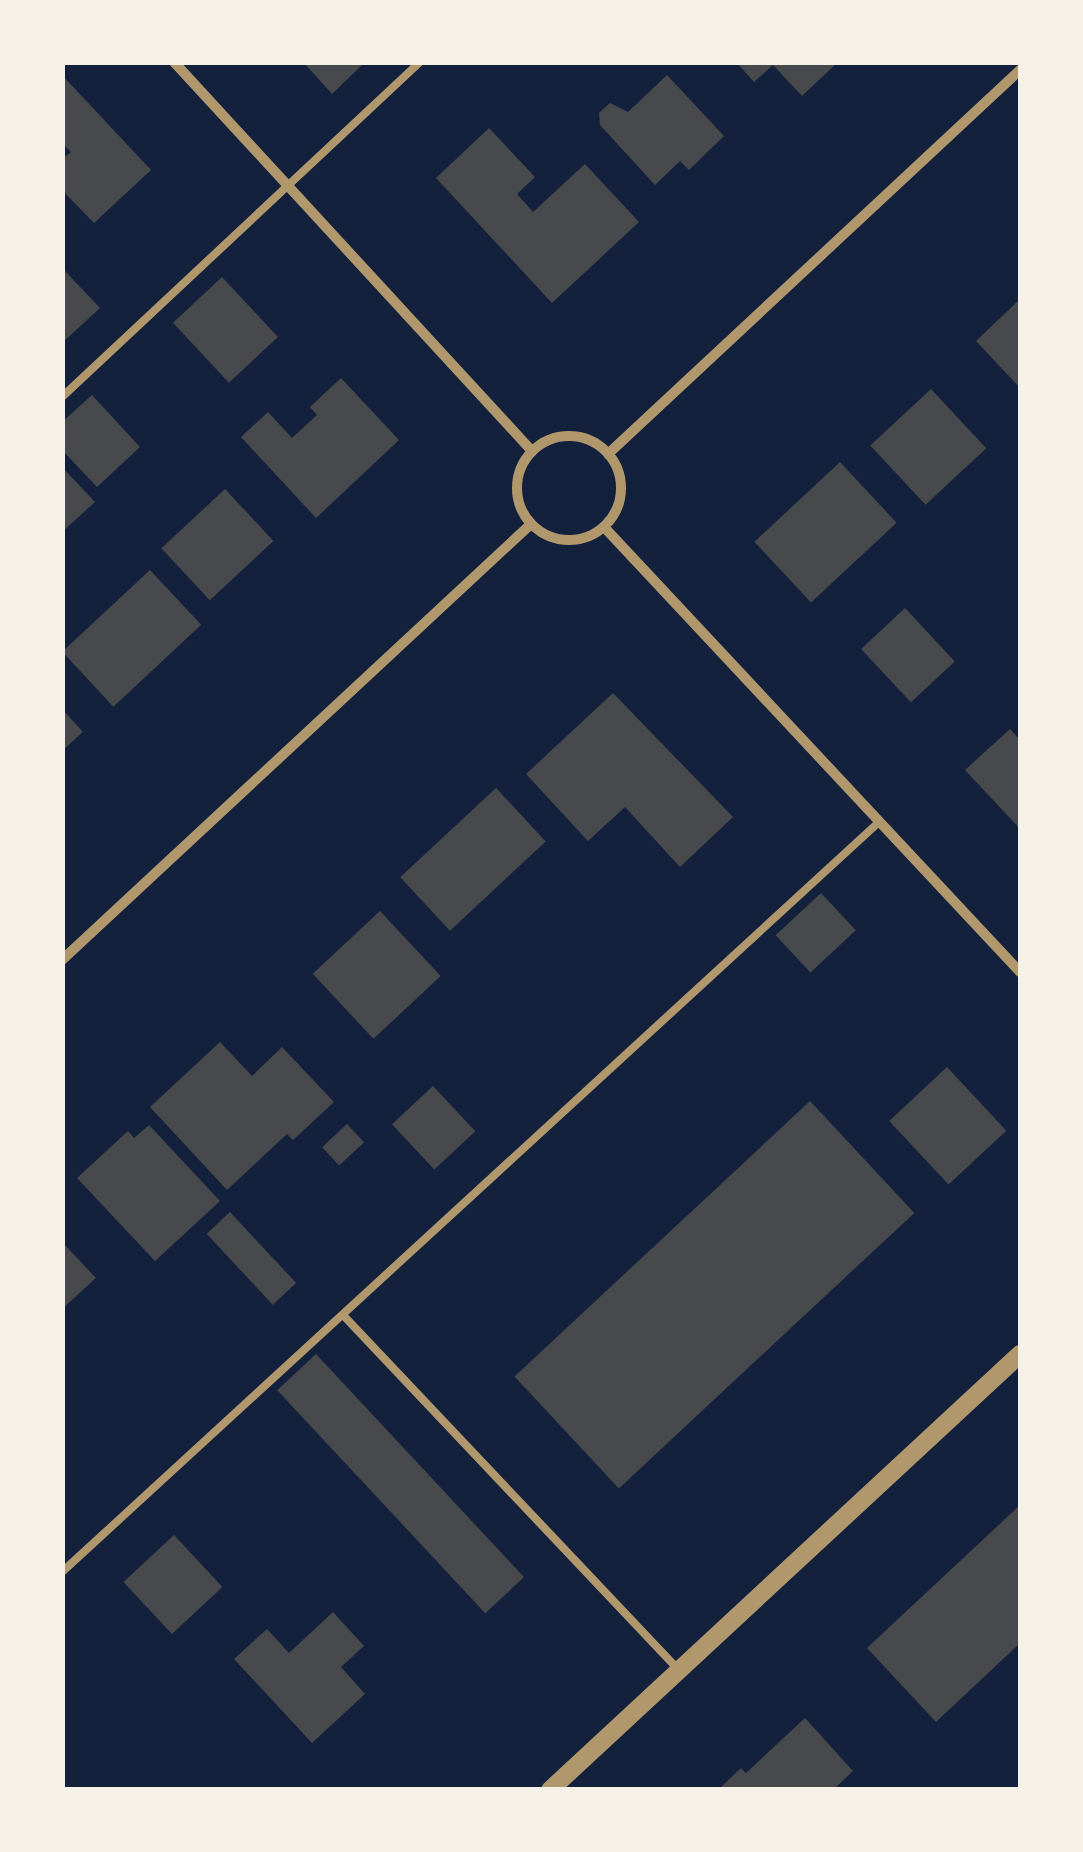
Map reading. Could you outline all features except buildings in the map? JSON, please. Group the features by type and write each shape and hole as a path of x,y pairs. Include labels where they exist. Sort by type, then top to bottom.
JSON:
{"street":[{"path":"174,62 532,451"},
{"path":"608,454 1020,70"},
{"path":"561,436 578,436 608,454 622,483 604,527 575,541 543,535 531,524 516,480 532,451 561,436"},
{"path":"62,960 531,524"},
{"path":"604,527 1020,972"},
{"path":"550,1790 1020,1354"}],"lane":[{"path":"62,397 420,62"},
{"path":"62,1572 880,821"},
{"path":"343,1315 679,1670"}]}
